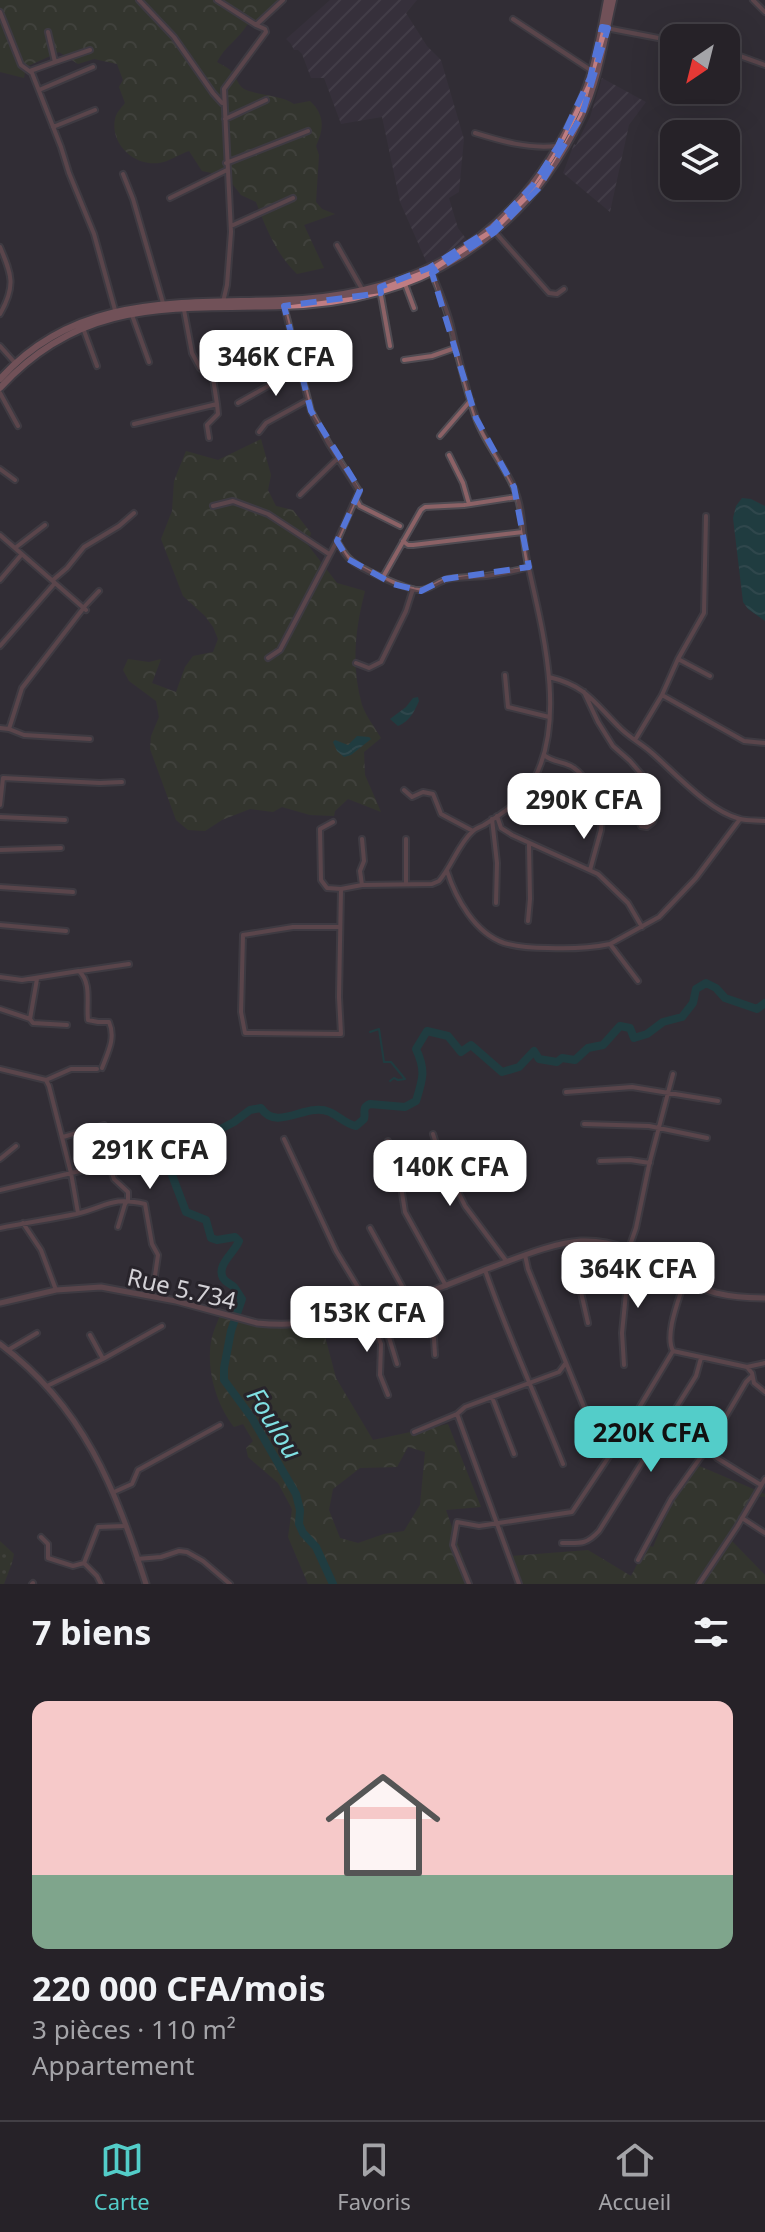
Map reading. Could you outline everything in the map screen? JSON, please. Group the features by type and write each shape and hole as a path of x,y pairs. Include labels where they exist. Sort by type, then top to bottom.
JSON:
{"main road":[{"path":"0,390 20,368 44,349 83,328 118,315 164,308 328,303 405,284 432,273 472,249 495,232 538,189 562,154 595,80 610,0"},
{"path":"0,379 41,343 115,310 163,303 327,297 380,290 429,268 492,228 533,185 577,111 605,28"}],"street":[{"path":"139,0 174,37 224,104"},
{"path":"217,0 266,32 225,85 231,226 223,302"},
{"path":"256,25 283,0"},
{"path":"753,0 765,12"},
{"path":"0,12 21,65 30,71 39,90 94,234 115,310"},
{"path":"513,19 592,71"},
{"path":"605,28 660,38"},
{"path":"48,32 55,62"},
{"path":"30,71 90,50"},
{"path":"740,56 765,65"},
{"path":"39,90 93,67"},
{"path":"225,119 266,100"},
{"path":"53,127 95,110"},
{"path":"226,163 308,131"},
{"path":"475,133 520,145 558,146"},
{"path":"170,198 227,170"},
{"path":"123,174 163,303"},
{"path":"231,226 293,198"},
{"path":"495,232 549,293 557,294 564,289"},
{"path":"337,245 363,291"},
{"path":"0,247 12,282 11,292 0,314"},
{"path":"333,822 320,829 321,880 327,888 436,883 473,831 510,808 527,791 544,755 549,717 549,677 543,627 517,497 484,437 432,273"},
{"path":"405,284 414,308"},
{"path":"380,290 390,346"},
{"path":"268,658 280,650 337,541 359,491 316,421 284,306"},
{"path":"184,307 192,353 200,368 213,378 218,414 207,425 209,438"},
{"path":"131,313 149,362"},
{"path":"83,328 97,366"},
{"path":"0,346 16,364"},
{"path":"404,360 432,356 455,348"},
{"path":"238,403 300,368"},
{"path":"0,390 18,426"},
{"path":"440,436 471,400"},
{"path":"259,432 266,423 308,401"},
{"path":"134,424 217,404"},
{"path":"449,455 469,504"},
{"path":"300,495 338,458"},
{"path":"0,469 15,480"},
{"path":"383,577 425,507 517,497"},
{"path":"356,499 360,506 400,526"},
{"path":"213,506 233,501 268,514 329,554"},
{"path":"0,646 84,547 134,513"},
{"path":"635,740 704,613 706,516"},
{"path":"15,548 45,525"},
{"path":"403,541 413,545 523,532"},
{"path":"0,535 84,609"},
{"path":"337,541 348,559 393,584 403,584 421,591 445,579 496,575 529,567"},
{"path":"0,580 22,554"},
{"path":"356,663 369,668 381,662 406,611 413,589"},
{"path":"9,729 22,688 99,591"},
{"path":"678,659 710,676"},
{"path":"505,675 508,707 549,717"},
{"path":"549,677 576,685 619,727 695,792 740,819 765,821"},
{"path":"544,755 569,765 579,773 588,786 594,813 602,816 629,808 636,812 641,826 647,827 653,822 657,795 635,766 613,746 584,692"},
{"path":"662,695 744,741 765,743"},
{"path":"0,728 24,735 90,739"},
{"path":"0,805 3,778 122,782"},
{"path":"404,790 412,797 423,792 433,794 441,814 473,831"},
{"path":"590,870 602,816"},
{"path":"0,817 65,820"},
{"path":"495,818 501,828 529,844 590,870 620,894 642,927"},
{"path":"495,818 496,903"},
{"path":"447,871 459,900 475,920 489,934 506,943 566,949 610,944 659,917 696,878 740,819"},
{"path":"362,839 362,885"},
{"path":"406,839 406,883"},
{"path":"528,921 529,844"},
{"path":"0,850 61,848"},
{"path":"0,887 73,892"},
{"path":"340,927 293,927 243,935 241,1012 245,1033 341,1034 341,889"},
{"path":"0,925 66,931"},
{"path":"610,944 638,981"},
{"path":"0,977 37,979 129,964"},
{"path":"0,1069 46,1080 71,1069 99,1069 112,1042 113,1030 109,1022 88,1020 87,982 79,971"},
{"path":"30,1019 37,979"},
{"path":"0,1009 30,1019 33,1023 67,1025"},
{"path":"629,1248 673,1074"},
{"path":"46,1080 63,1137 78,1213"},
{"path":"566,1092 632,1087 718,1101"},
{"path":"584,1124 640,1125 707,1138"},
{"path":"63,1137 104,1125 114,1179 128,1192 118,1227"},
{"path":"433,1134 465,1206 507,1262"},
{"path":"284,1139 336,1251 373,1312 371,1319 381,1344 380,1375 388,1395"},
{"path":"388,1141 400,1180 405,1212 446,1286"},
{"path":"0,1159 16,1146"},
{"path":"600,1161 650,1163"},
{"path":"0,1190 109,1164"},
{"path":"0,1228 78,1213 108,1202 128,1200 145,1204 152,1244 158,1255 152,1296"},
{"path":"23,1223 41,1250 56,1290"},
{"path":"370,1228 409,1300"},
{"path":"573,1242 588,1323"},
{"name":"Rue 5.734","path":"0,1305 56,1290 101,1287 176,1301 244,1321 298,1323 373,1312 525,1255 573,1242 600,1242 629,1248 715,1293 740,1298 765,1298"},
{"path":"624,1365 622,1333 626,1293 638,1253"},
{"path":"525,1255 592,1427"},
{"path":"485,1270 508,1334 563,1464"},
{"path":"685,1279 670,1333 673,1351 747,1367 765,1363"},
{"path":"431,1291 435,1355"},
{"path":"382,1309 397,1364"},
{"path":"47,1386 162,1326"},
{"path":"8,1350 37,1333"},
{"path":"90,1335 103,1359"},
{"path":"0,1344 47,1386 77,1422 114,1492 146,1584"},
{"path":"469,1584 453,1545 457,1522 479,1526 572,1512 673,1351"},
{"path":"562,1543 585,1543 599,1531 696,1376 701,1358"},
{"path":"414,1432 457,1414 465,1407 559,1372 565,1364"},
{"path":"747,1367 756,1386 765,1392"},
{"path":"638,1560 671,1499 752,1376"},
{"path":"492,1397 514,1454"},
{"path":"457,1414 519,1584"},
{"path":"114,1492 132,1484 138,1470 220,1425"},
{"path":"708,1447 717,1458 761,1485"},
{"path":"700,1583 765,1479"},
{"path":"742,1518 765,1533"},
{"path":"84,1563 98,1527 125,1526"},
{"path":"41,1537 48,1544 48,1558 73,1566 84,1563"},
{"path":"137,1559 187,1552 230,1584"},
{"path":"84,1563 101,1584"}],"highlighted area":[{"path":"602,27 608,28 582,115 538,189 495,232 432,273 476,418 514,487 529,567 445,579 421,591 393,584 348,559 337,541 360,490 311,411 284,306 381,293 380,287 429,268 492,228 533,185 558,146 590,78"}],"shaded area":[{"path":"330,0 417,0 406,13 427,46 441,60 464,139 459,192 449,198 458,228 470,244 429,268 400,202 382,117 341,124 324,78 311,78 302,54 294,50 286,39"},
{"path":"602,78 646,102 629,125 610,212 563,173 574,144 590,117"}],"green space":[{"path":"0,0 280,0 264,21 247,25 217,62 231,71 244,89 294,104 310,101 321,117 321,134 316,146 319,155 316,202 322,209 335,214 304,225 324,268 297,274 277,249 256,202 241,195 226,176 202,171 189,151 159,163 141,161 126,152 114,128 116,115 125,103 119,87 123,80 117,64 94,59 78,64 59,52 26,67 24,78 0,72"},
{"path":"261,439 271,475 268,490 276,506 293,510 311,533 308,545 337,583 365,591 357,634 356,676 362,705 381,738 364,752 365,775 381,812 348,799 335,811 334,816 310,815 282,807 273,812 250,809 222,820 205,831 188,830 176,820 150,749 151,736 159,717 156,701 129,681 123,670 128,659 149,662 161,659 152,683 176,692 185,667 193,656 213,652 218,639 213,627 183,596 161,539 172,511 174,481 186,451 218,460"},
{"path":"221,1313 270,1324 321,1321 336,1378 373,1440 448,1424 481,1507 446,1510 472,1584 308,1584 288,1537 292,1509 278,1483 248,1457 246,1448 253,1441 243,1424 234,1427 217,1396 211,1373 210,1349","holes":["408,1447 425,1452 420,1505 404,1531 358,1543 340,1538 329,1510 333,1489 360,1468 397,1467"]},
{"path":"697,1465 765,1494 765,1497 752,1496 731,1540 765,1575 765,1584 523,1584 511,1556 588,1550 631,1576 647,1545 653,1547 675,1494"},
{"path":"0,1541 14,1554 4,1584 0,1584"}],"water":[{"path":"742,498 765,506 765,621 743,602 733,518"},
{"path":"418,697 419,701 406,722 398,726 390,719 413,698"},
{"path":"357,736 371,739 351,755 344,757 337,751 335,740 348,745"}],"waterway":[{"name":"Foulou","path":"333,1584 316,1547 299,1524 296,1494 252,1418 224,1380 231,1331 242,1299 223,1278 222,1268 239,1241 235,1237 211,1238 206,1220 186,1212 166,1149 174,1139 186,1145 194,1143 250,1110 261,1108 266,1114 279,1118 322,1110 356,1126 364,1119 365,1109 370,1104 405,1107 416,1101 422,1080 416,1049 427,1031 448,1036 461,1052 471,1045 502,1072 519,1067 534,1051 539,1059 557,1062 562,1058 575,1060 588,1048 603,1045 620,1026 630,1028 634,1038 647,1034 663,1022 682,1017 693,1003 696,989 706,983 725,998 757,1009 765,1003"},
{"path":"370,1032 379,1029 384,1062 391,1062 405,1079 394,1078 390,1081"}]}
